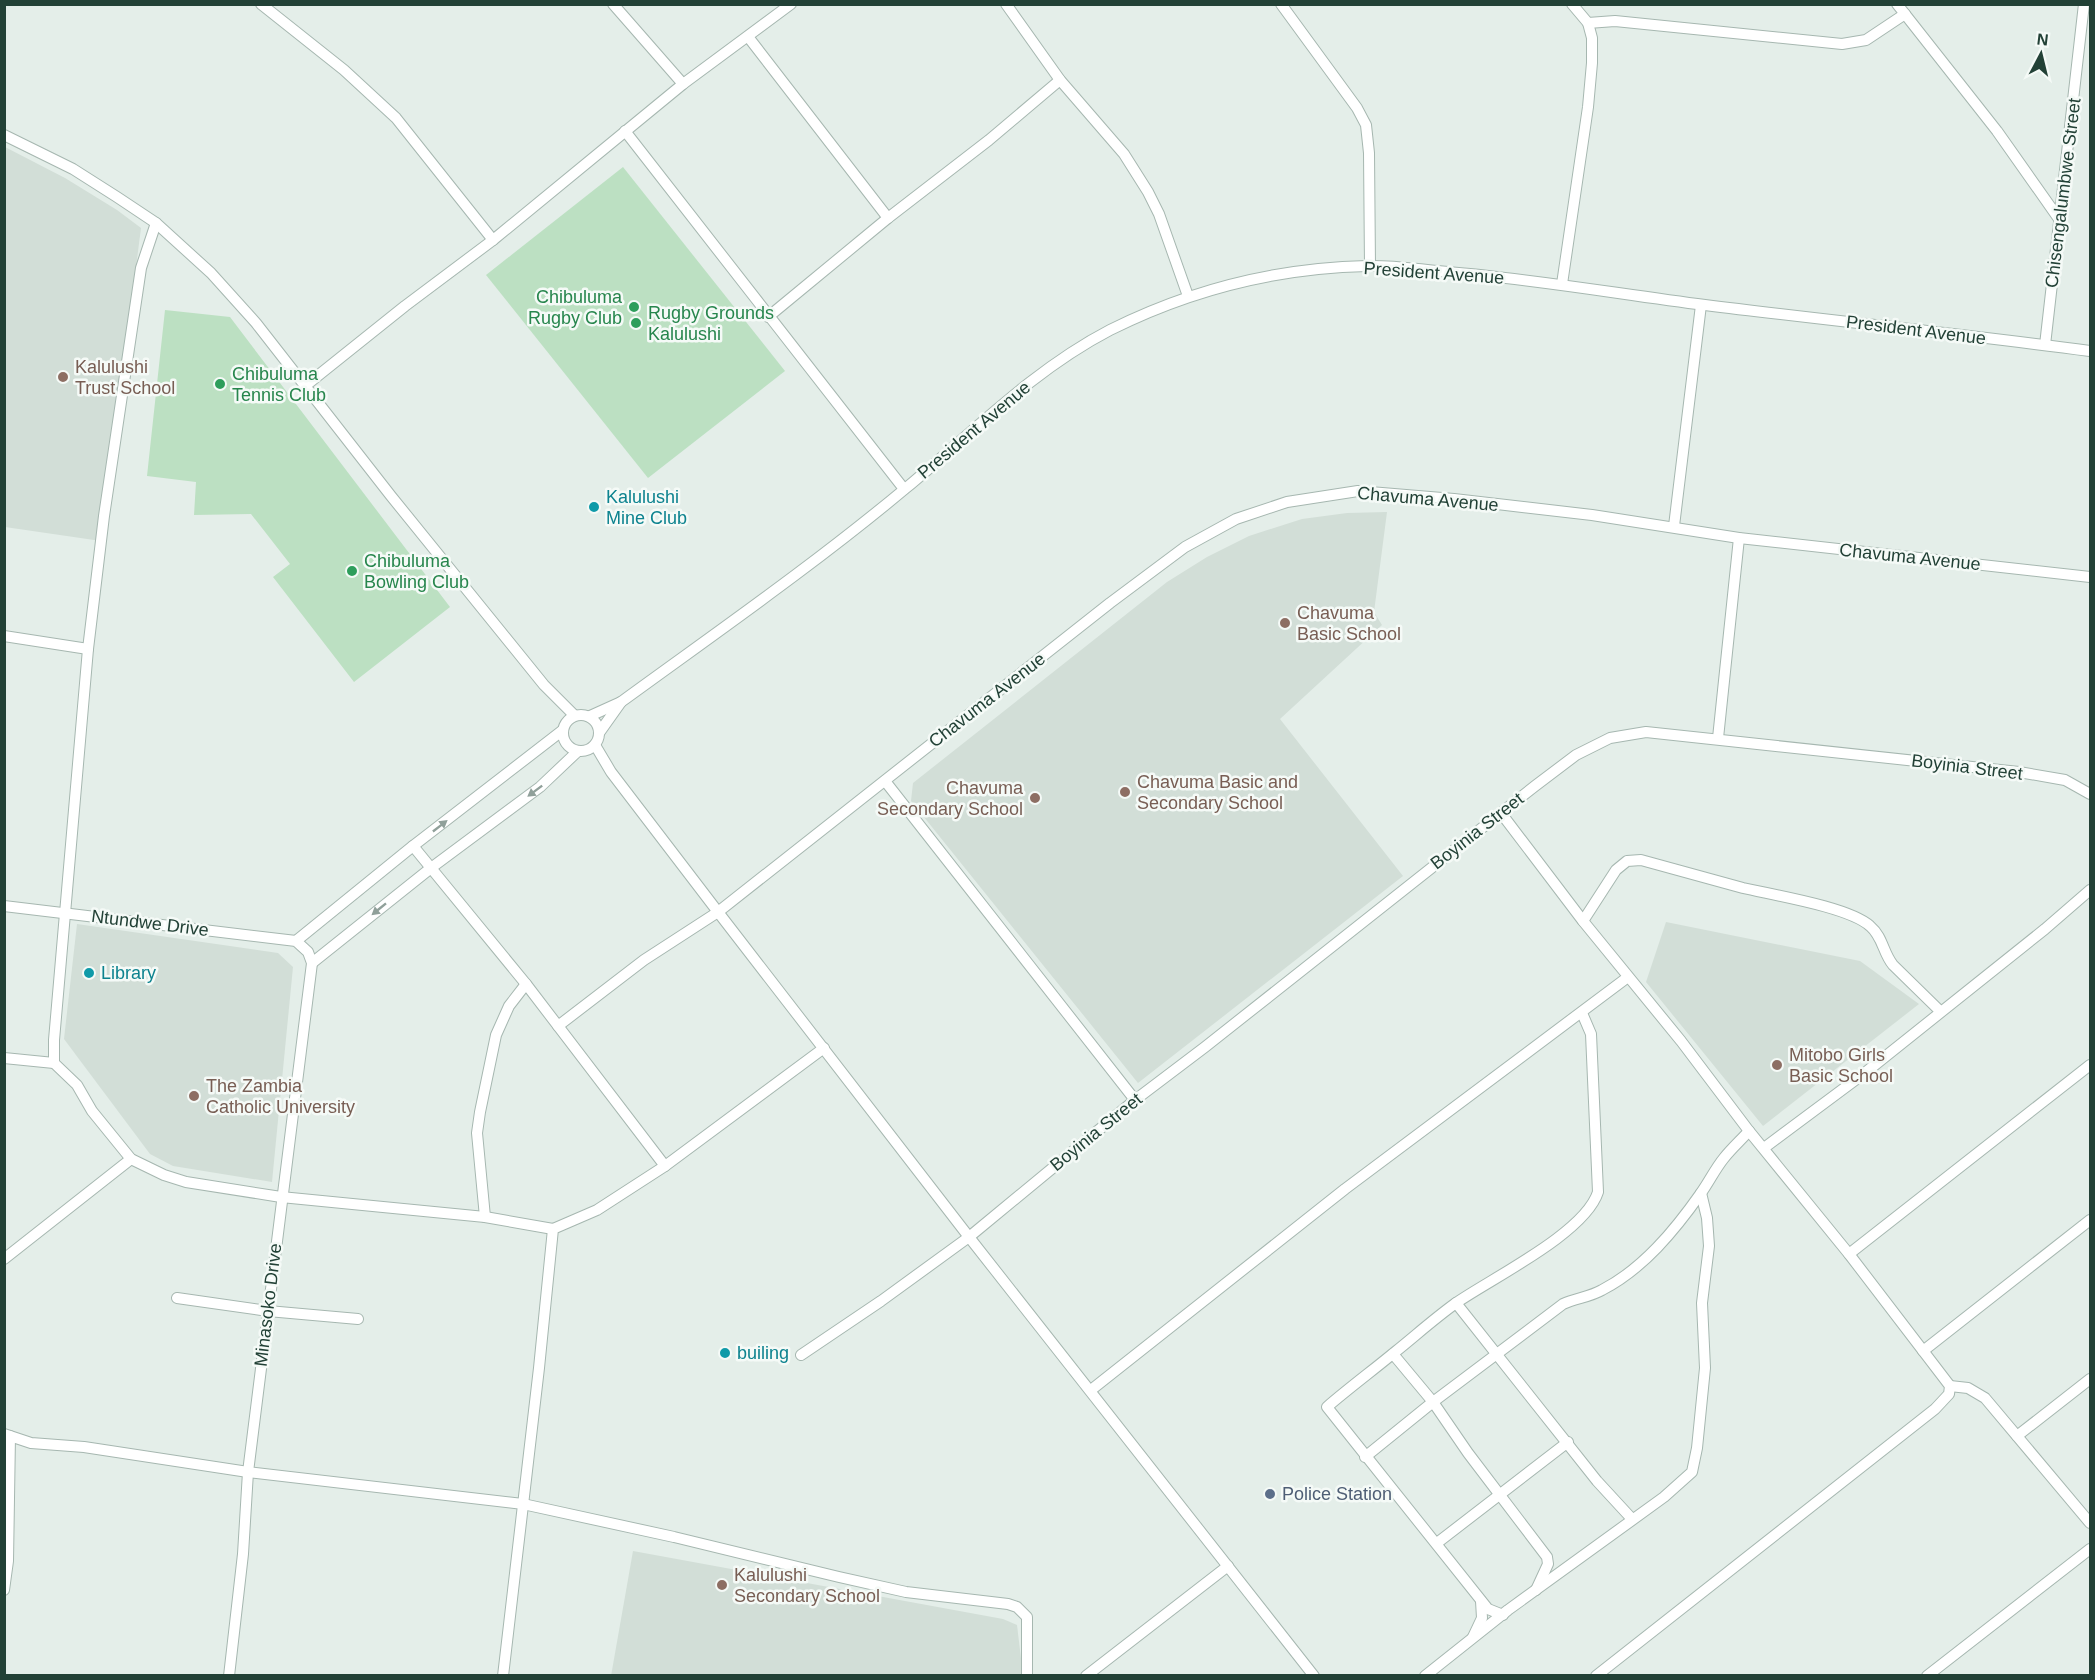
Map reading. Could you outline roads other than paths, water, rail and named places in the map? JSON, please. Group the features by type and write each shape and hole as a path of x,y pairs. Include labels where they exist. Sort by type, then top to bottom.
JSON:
{"street":[{"path":"261,4 344,70 396,118 493,240"},
{"path":"613,4 683,84"},
{"path":"305,386 405,306 493,240 683,84 749,38 791,4"},
{"path":"1006,4 1060,80 1124,154 1148,192 1159,214 1188,296"},
{"path":"1281,4 1358,108 1366,125 1369,153 1370,266"},
{"path":"1562,284 1588,107 1592,63 1592,38 1588,23 1572,4"},
{"path":"1897,4 1997,131 2059,219"},
{"path":"2045,345 2083,4"},
{"name":"Chisengalumbwe Street","path":"2045,345 2083,4"},
{"path":"1588,23 1615,21 1842,44 1866,40 1905,14"},
{"path":"749,38 888,218"},
{"path":"768,317 888,218 989,140 1060,80"},
{"path":"625,131 904,489"},
{"path":"4,135 73,169 156,224 211,273 256,323 391,496 544,685 568,722 566,744 586,749 611,772 969,1237 1314,1676"},
{"path":"54,1063 54,1040 88,649 115,437 141,268 156,224"},
{"name":"President Avenue","path":"590,716 621,702 789,579 904,489 1013,395 1066,356 1109,331 1188,296 1254,278 1370,266 1562,284 1701,305 2091,351"},
{"path":"1674,526 1701,305"},
{"name":"Chavuma Avenue","path":"558,1026 644,960 718,912 1110,603 1185,547 1236,519 1287,502 1358,491 1454,499 1674,526 1739,538 2091,578"},
{"path":"1718,738 1739,538"},
{"path":"4,636 88,649"},
{"name":"President Avenue","path":"599,733 621,702"},
{"path":"590,716 597,725 599,733 586,749 540,787 431,867 312,963 308,952 296,941 568,722 590,716"},
{"name":"Boyinia Street","path":"801,1355 969,1237 1135,1100 1501,813 1576,755 1610,738 1646,732 2019,772 2065,780 2091,794"},
{"path":"885,781 1135,1100"},
{"path":"1501,813 1583,921 1849,1254 1950,1386 1949,1394 1935,1409 1596,1676"},
{"path":"413,846 526,984 665,1166"},
{"path":"1583,921 1616,870 1627,861 1641,860 1820,906 1861,920 1876,932 1893,965 1940,1011"},
{"path":"1764,1148 1866,1072 2091,890"},
{"name":"Ntundwe Drive","path":"4,906 296,941"},
{"name":"Minasoko Drive","path":"229,1676 243,1554 248,1472 312,963"},
{"path":"1091,1390 1345,1189 1628,977"},
{"path":"485,1217 477,1133 480,1112 496,1035 509,1006 526,984"},
{"path":"1503,1615 1488,1609 1481,1601 1327,1407 1456,1303 1560,1236 1577,1222 1595,1202 1598,1192 1592,1045 1591,1034 1582,1013"},
{"path":"4,1058 54,1063 77,1085 92,1111 131,1159 164,1175 186,1182 281,1197 485,1217 553,1229 597,1210 665,1166 824,1048"},
{"path":"1849,1254 2091,1065"},
{"path":"1365,1457 1433,1402 1563,1304 1589,1296 1621,1279 1654,1251 1701,1193 1723,1159 1749,1131"},
{"path":"4,1259 131,1159"},
{"path":"1425,1676 1503,1615 1664,1497 1692,1472 1705,1368 1702,1303 1709,1246 1707,1218 1701,1193"},
{"path":"1923,1351 2091,1220"},
{"path":"503,1676 553,1229"},
{"path":"177,1298 268,1311 358,1319"},
{"path":"1456,1303 1597,1481 1632,1519"},
{"path":"1393,1354 1433,1402 1548,1560 1540,1583 1534,1592"},
{"path":"2017,1436 2091,1379"},
{"path":"1950,1386 1968,1388 1985,1398 2090,1522"},
{"path":"4,1590 8,1562 7,1435 31,1443 84,1447 248,1472 523,1504 686,1539 906,1592 1017,1607 1027,1617 1027,1676"},
{"path":"1437,1543 1568,1442"},
{"path":"1927,1676 2091,1549"},
{"path":"1086,1676 1228,1566"},
{"path":"1472,1640 1482,1618 1481,1601"}],"place":[{"name":"Chibuluma Rugby Club","path":"634,307"},
{"name":"Rugby Grounds Kalulushi","path":"636,323"},
{"name":"Kalulushi Trust School","path":"63,377"},
{"name":"Chibuluma Tennis Club","path":"220,384"},
{"name":"Kalulushi Mine Club","path":"594,507"},
{"name":"Chibuluma Bowling Club","path":"352,571"},
{"name":"Chavuma Basic School","path":"1285,623"},
{"name":"Chavuma Basic and Secondary School","path":"1125,792"},
{"name":"Chavuma Secondary School","path":"1035,798"},
{"name":"Library","path":"89,973"},
{"name":"Mitobo Girls Basic School","path":"1777,1065"},
{"name":"The Zambia Catholic University","path":"194,1096"},
{"name":"builing","path":"725,1353"},
{"name":"Police Station","path":"1270,1494"},
{"name":"Kalulushi Secondary School","path":"722,1585"}]}
